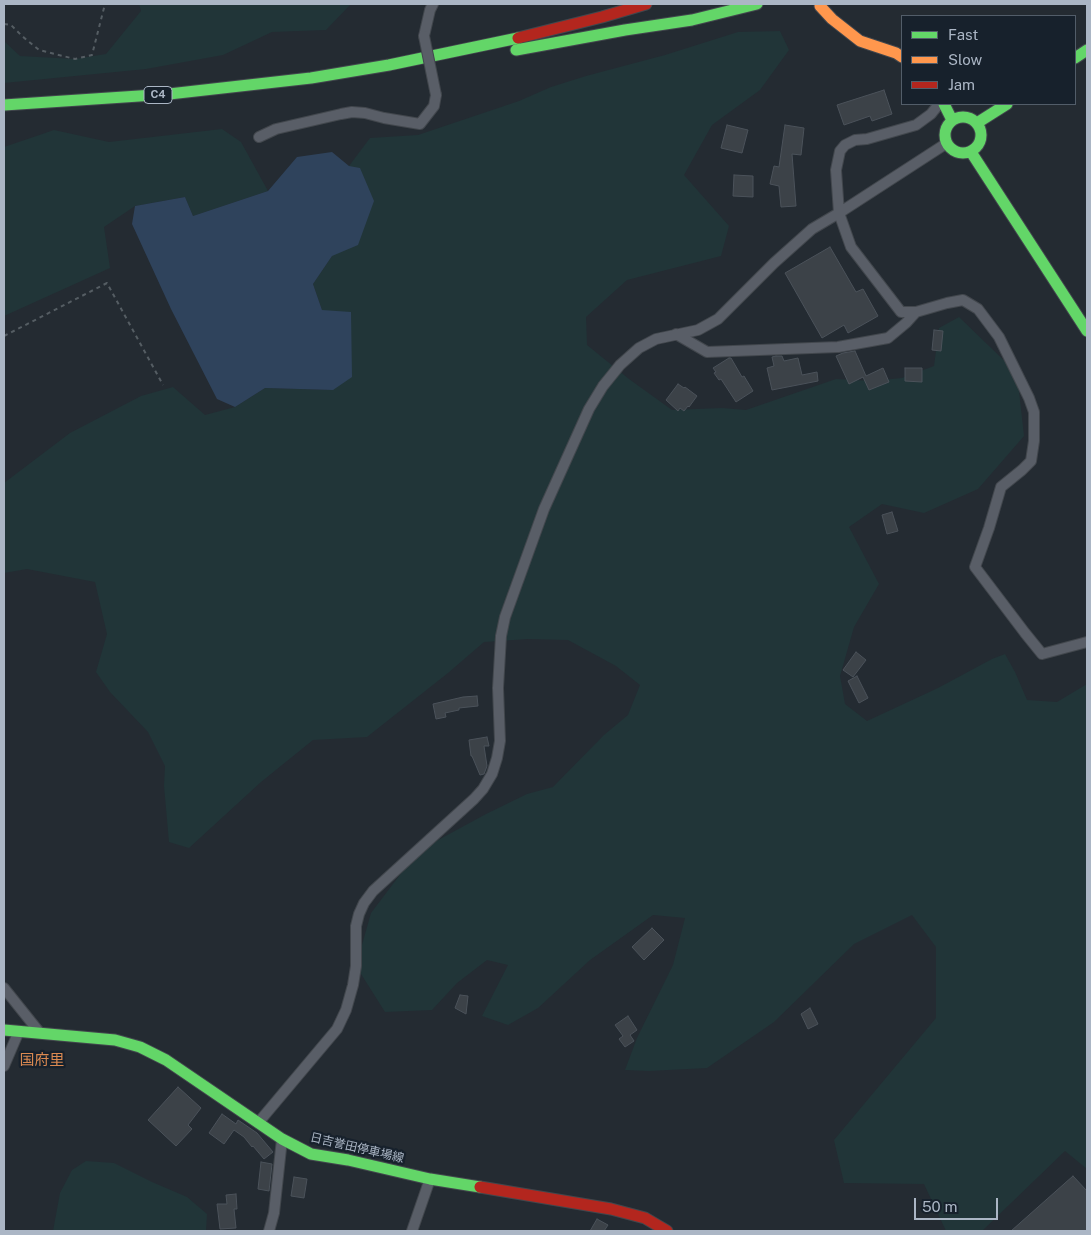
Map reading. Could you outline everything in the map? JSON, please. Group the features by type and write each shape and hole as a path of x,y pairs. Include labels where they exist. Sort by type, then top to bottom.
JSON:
{"main road":[{"path":"602,16 633,4"},
{"name":"C4","path":"4,105 169,94 311,78 458,51 530,35 646,4"},
{"path":"510,51 692,20 757,4"},
{"path":"820,6 832,20 860,41 901,56"},
{"path":"1076,57 1087,50"},
{"path":"311,78 371,78 481,57"},
{"path":"944,105 952,120"},
{"path":"978,123 1005,105"},
{"path":"964,116 978,123 982,132 981,138 979,144 971,152 959,153 947,143 945,130 952,120 964,116"},
{"path":"971,152 1087,331"},
{"name":"日吉誉田停車場線","path":"4,1030 115,1040 140,1047 166,1060 282,1140 311,1154 348,1160 430,1179 611,1209 645,1218 667,1231"}],"street":[{"path":"259,137 276,130 352,112 420,124 434,106 436,95 424,36 433,4"},
{"path":"938,105 931,114 916,125 867,139 855,140 845,145 840,151 836,170 839,213 851,247 901,312 916,312 963,300 978,309 999,337 1030,398 1034,412 1034,442 1031,461 1001,486 975,567 1042,654 1087,642"},
{"path":"258,1123 337,1029 346,1010 353,985 356,966 356,926 364,903 373,891 474,799 492,774 500,741 498,688 501,636 505,617 544,509 589,410 603,386 620,365 639,348 656,339 698,330 718,319 792,246 812,229 947,143"},
{"path":"676,334 707,352 838,347 888,338 916,312"},
{"path":"4,988 40,1033"},
{"path":"4,1066 19,1031"},
{"path":"269,1231 274,1213 282,1140"},
{"path":"412,1231 430,1179"}],"path":[{"path":"4,24 11,25 40,50 75,59 92,55 104,4"},
{"path":"4,336 107,283 163,385"}],"green space":[{"path":"139,4 351,4 326,30 272,32 223,55 146,69 4,83 4,41 20,56 75,59 106,54 141,11"},
{"path":"780,31 789,50 760,90 712,125 684,175 729,226 721,256 627,280 586,317 587,345 672,410 722,408 746,410 836,379 872,381 902,378 934,366 939,328 959,317 1017,373 1024,436 978,489 924,513 882,504 849,527 879,584 854,627 840,676 845,704 867,721 1005,654 1027,700 1057,702 1087,684 1087,1169 1065,1151 982,1231 946,1231 924,1184 844,1183 834,1140 936,1018 936,947 912,915 854,944 774,1022 707,1068 649,1071 625,1070 637,1038 673,965 685,918 653,915 590,960 538,1008 508,1025 482,1016 508,965 487,960 457,983 432,1010 385,1012 356,966 371,913 418,851 527,794 553,787 604,735 628,715 640,685 616,666 568,640 528,639 484,642 367,737 313,740 261,782 189,848 169,842 164,786 165,766 148,732 110,692 96,672 107,634 95,582 27,569 4,573 4,483 70,433 141,396 173,387 205,415 235,407 265,388 333,390 322,310 313,284 332,256 349,166 370,138 418,135 519,101 551,87 738,32"},
{"path":"222,129 241,142 268,191 193,216 185,197 135,206 104,227 110,268 4,316 4,147 54,130 109,142"},
{"path":"86,1161 114,1163 187,1197 207,1214 206,1231 53,1231 60,1193 72,1170"}],"water":[{"path":"332,152 349,166 360,168 374,201 358,245 332,256 313,284 322,310 351,312 352,377 333,390 265,388 235,407 217,399 171,309 132,224 135,206 185,197 193,216 268,191 297,157"}],"building":[{"path":"884,90 892,114 872,121 870,116 844,125 837,105"},
{"path":"727,125 748,130 742,153 721,148"},
{"path":"785,125 804,128 801,155 792,154 796,206 781,207 779,186 770,184 774,166 779,167"},
{"path":"734,175 753,176 753,197 733,196"},
{"path":"830,247 856,292 863,289 878,316 848,333 844,325 822,338 785,273"},
{"path":"934,330 943,331 941,351 932,350"},
{"path":"855,351 866,376 883,368 889,382 869,390 863,377 849,384 836,356"},
{"path":"782,356 784,361 798,358 802,375 817,372 818,381 772,390 767,368 774,366 772,357"},
{"path":"731,358 753,391 736,402 721,379 719,380 714,373 716,372 713,368"},
{"path":"905,368 922,368 922,382 905,381"},
{"path":"678,384 697,396 684,411 680,408 678,411 666,400"},
{"path":"892,512 898,531 887,534 882,515"},
{"path":"856,652 866,660 853,677 843,670"},
{"path":"857,676 868,698 859,703 848,681"},
{"path":"477,696 478,706 459,708 459,710 445,713 446,717 436,719 433,704 463,697"},
{"path":"487,737 489,746 484,746 487,766 484,774 480,775 471,756 469,740"},
{"path":"652,928 664,940 644,960 632,947"},
{"path":"460,995 468,996 466,1014 455,1008"},
{"path":"810,1008 818,1024 808,1029 801,1014"},
{"path":"628,1016 637,1030 630,1035 634,1041 625,1047 619,1039 623,1036 615,1025"},
{"path":"178,1087 201,1108 188,1125 192,1129 176,1146 148,1120"},
{"path":"222,1114 236,1124 238,1120 257,1133 273,1152 264,1159 244,1137 234,1130 224,1144 209,1133"},
{"path":"261,1162 272,1164 269,1191 258,1189"},
{"path":"1073,1176 1087,1191 1087,1231 1011,1231"},
{"path":"294,1177 307,1179 304,1198 291,1196"},
{"path":"236,1194 237,1209 234,1209 236,1228 220,1229 217,1204 227,1204 226,1195"},
{"path":"597,1219 608,1225 604,1231 590,1231"}],"traffic: fast":[{"path":"516,50 692,20 757,4"},
{"path":"4,105 169,94 311,78 389,65 518,38"},
{"path":"1076,57 1087,50"},
{"path":"944,105 952,120"},
{"path":"977,123 1005,105"},
{"path":"963,117 970,118 976,122 980,128 981,135 980,142 976,148 970,152 963,153 956,152 950,148 946,142 945,135 946,128 950,122 956,118 963,117"},
{"path":"971,152 1087,331"},
{"path":"4,1030 115,1040 140,1047 166,1060 282,1139 311,1154 348,1160 430,1179 480,1187"}],"traffic: slow":[{"path":"820,6 832,19 860,41 901,56"}],"traffic: jam":[{"path":"518,38 646,4"},
{"path":"480,1187 611,1209 645,1218 667,1231"}],"district":[{"name":"国府里","path":"42,1060"}]}
